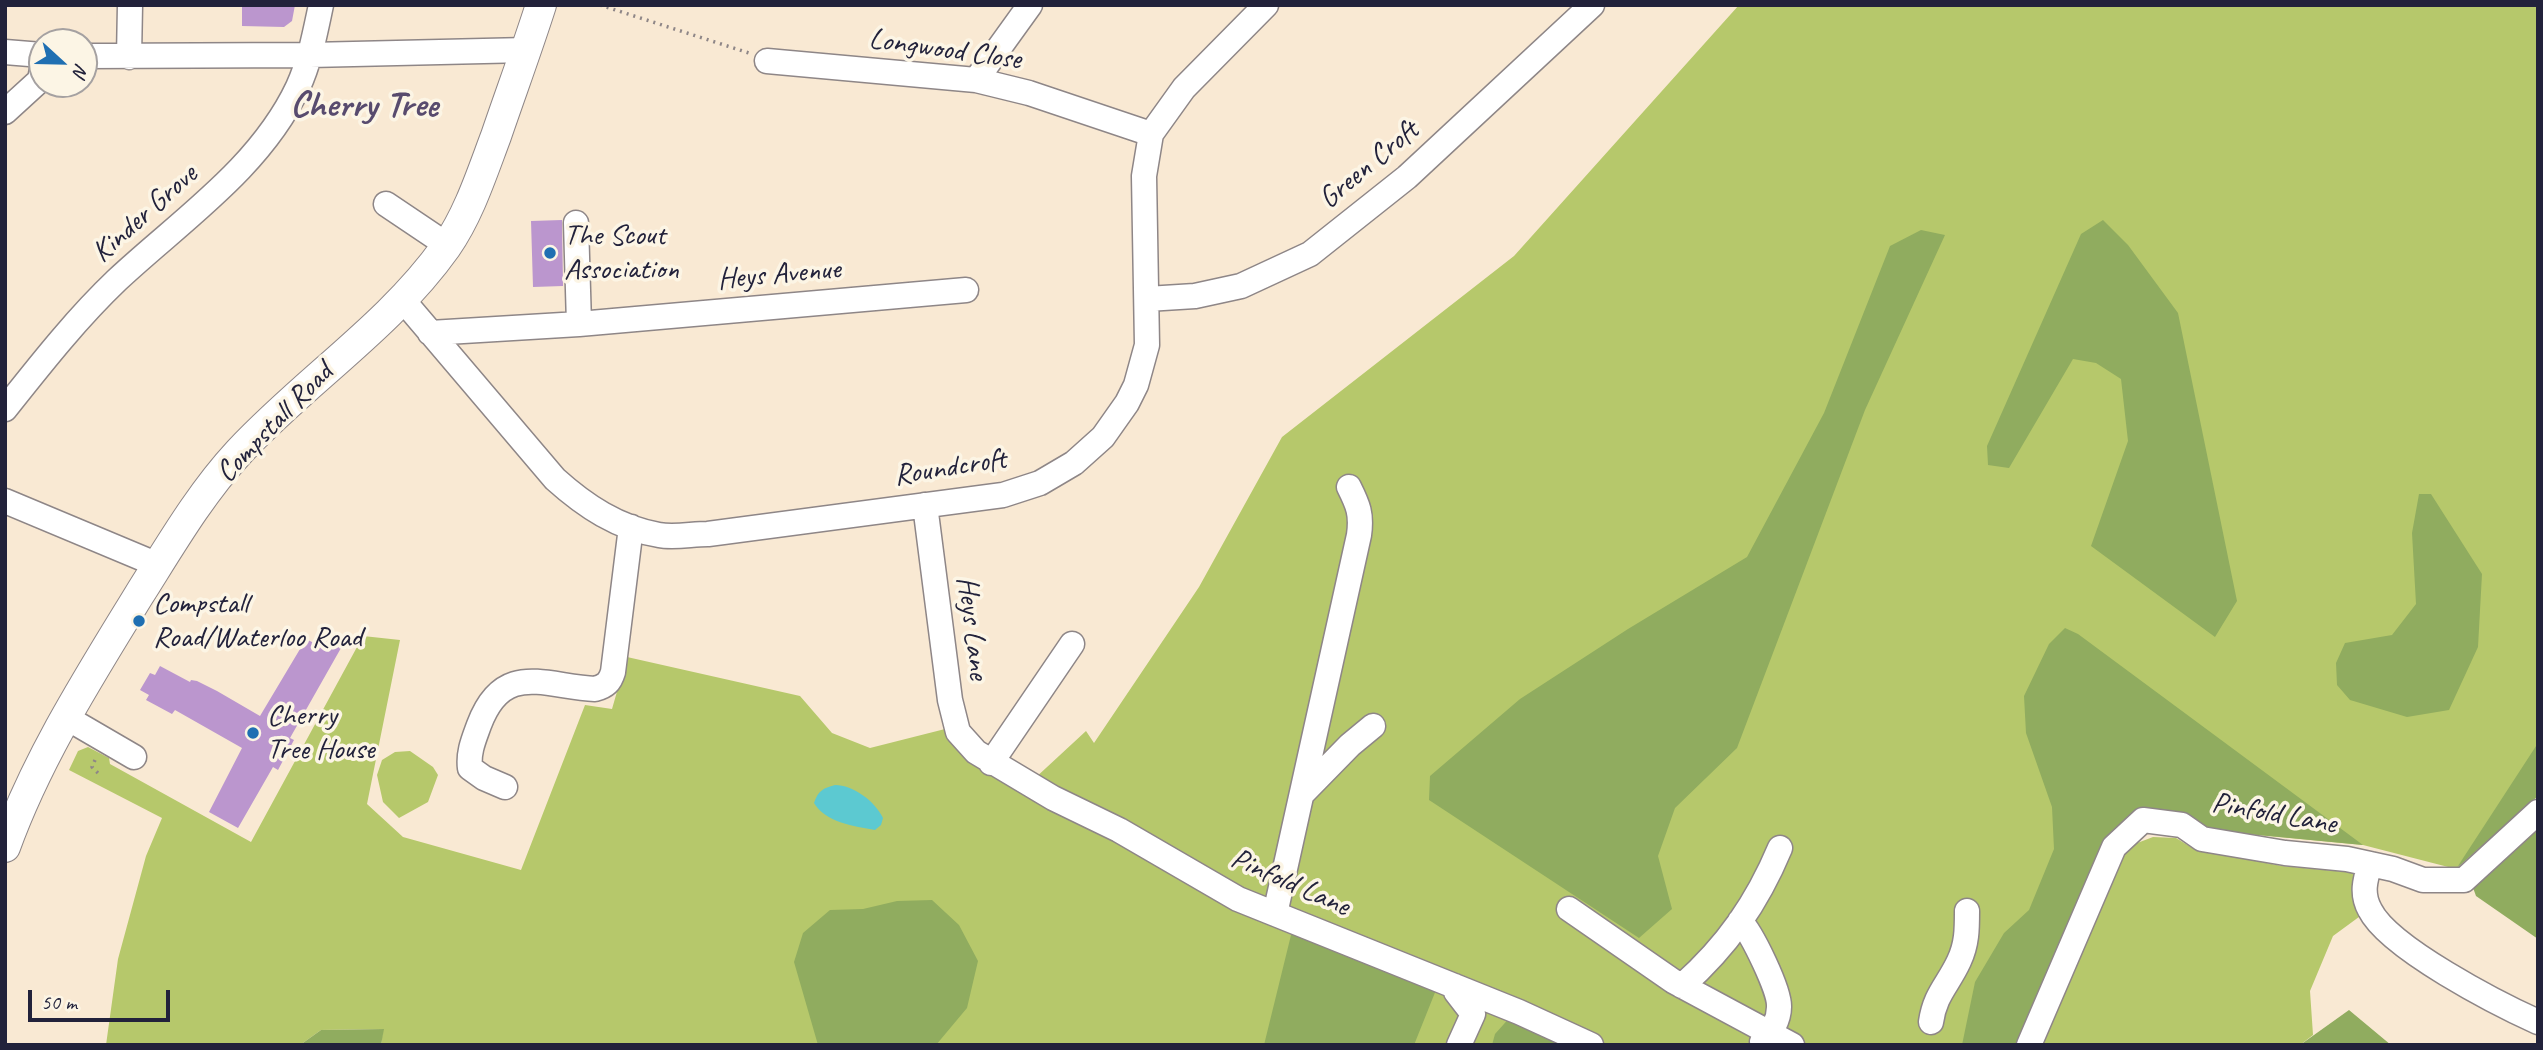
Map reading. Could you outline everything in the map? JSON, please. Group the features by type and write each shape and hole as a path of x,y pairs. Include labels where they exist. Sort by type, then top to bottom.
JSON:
{"main road":[{"name":"Compstall Road","path":"5,847 38,773 89,676 191,515 238,453 402,299 447,246 471,200 541,5"}],"street":[{"path":"129,57 130,5"},
{"name":"Kinder Grove","path":"5,409 92,305 226,184 258,148 298,88 310,55 321,5"},
{"path":"976,80 1030,5"},
{"name":"Roundcroft","path":"402,299 555,479 580,502 608,519 631,527 661,536 708,534 1003,495 1022,490 1058,474 1089,451 1116,421 1136,384 1147,345 1144,176 1152,134 1184,88 1266,5"},
{"name":"Green Croft","path":"1147,299 1195,296 1241,286 1310,254 1407,177 1592,5"},
{"path":"98,56 527,50"},
{"path":"5,52 28,54"},
{"name":"Longwood Close","path":"767,61 976,80 1029,93 1152,134"},
{"path":"5,112 28,91"},
{"path":"386,204 447,246"},
{"path":"576,223 579,324"},
{"name":"Heys Avenue","path":"430,332 579,324 965,290"},
{"path":"1275,914 1362,518 1349,487"},
{"path":"5,501 158,565"},
{"name":"Heys Lane","path":"925,505 950,700 958,732 984,757"},
{"path":"506,788 470,768 472,745 481,719 495,694 516,681 528,680 595,689 610,681 631,527"},
{"path":"984,757 1072,644"},
{"path":"67,718 134,757"},
{"path":"1301,795 1350,745 1373,726"},
{"name":"Pinfold Lane","path":"984,757 1053,798 1119,830 1238,899 1519,1012 1591,1045"},
{"name":"Pinfold Lane","path":"2029,1045 2114,847 2143,820 2182,825 2202,839 2285,853 2347,859 2393,869 2423,880 2464,880 2538,812"},
{"path":"1682,986 1708,963 1740,921 1764,886 1780,848"},
{"path":"2370,864 2364,895 2377,922 2429,962 2500,1005 2538,1022"},
{"path":"1569,909 1682,986 1775,1040 1779,1002 1759,950 1740,921"},
{"path":"1931,1022 1937,997 1959,963 1965,947 1968,935 1967,911"},
{"path":"1455,986 1455,992 1473,1014 1459,1045"}],"path":[{"path":"600,5 767,61"}],"green space":[{"path":"1739,5 2538,5 2538,758 2456,869 2363,845 2206,830 2144,810 2021,1045 381,1045 383,1029 321,1030 300,1045 106,1045 118,959 146,856 162,818 69,770 78,751 88,747 109,758 110,764 251,842 363,636 400,640 367,804 403,837 521,870 585,705 612,709 627,657 800,696 832,733 870,748 949,728 1033,780 1086,731 1094,743 1199,587 1282,437 1514,256"},
{"path":"2103,220 2128,245 2178,313 2237,601 2215,637 2091,546 2128,441 2121,379 2096,363 2073,359 2009,468 1988,465 1987,446 2081,234"},
{"path":"1921,230 1945,235 1865,410 1737,748 1675,808 1658,856 1672,909 1639,938 1429,800 1430,776 1520,699 1747,557 1824,413 1890,246"},
{"path":"2419,494 2431,494 2482,574 2478,647 2449,710 2407,717 2350,700 2337,685 2336,663 2345,643 2392,635 2416,604 2412,533"},
{"path":"2065,628 2078,634 2363,845 2206,830 2144,810 2021,1045 1962,1045 1975,982 2004,933 2029,910 2054,849 2052,807 2026,733 2024,696 2049,644"},
{"path":"2538,743 2538,796 2456,869"},
{"path":"410,751 433,767 438,775 428,802 399,818 383,802 377,775 382,760 395,752"},
{"path":"2538,820 2538,939 2476,896 2471,882"},
{"path":"2153,837 2176,838 2194,849 2282,866 2358,873 2363,914 2333,936 2310,991 2313,1035 2300,1045 2040,1045 2118,863 2132,845"},
{"path":"932,900 959,925 978,961 967,1008 936,1045 818,1045 794,962 803,933 830,910 863,909 897,901"},
{"path":"1292,931 1438,985 1414,1045 1264,1045"},
{"path":"2349,1010 2391,1045 2300,1045"},
{"path":"1512,1015 1580,1045 1492,1045 1495,1034"},
{"path":"384,1029 381,1045 300,1045 321,1030"}],"water":[{"path":"835,785 856,791 869,800 883,818 881,825 875,830 850,825 819,810 814,803 817,796 824,789"}],"building":[{"path":"242,5 295,5 292,21 284,27 242,26"},
{"name":"The Scout Association","path":"562,220 563,286 533,287 531,221"},
{"name":"Cherry Tree House","path":"306,639 318,645 321,639 341,648 290,738 294,740 278,770 273,767 238,828 209,812 242,748 175,710 172,714 146,700 149,695 140,690 150,673 155,675 160,666 190,682 197,681 217,691 260,716"}],"place":[{"name":"The Scout Association","path":"550,253"},
{"name":"Compstall Road/Waterloo Road","path":"139,621"},
{"name":"Cherry Tree House","path":"253,733"}],"district":[{"name":"Cherry Tree","path":"364,106"}]}
